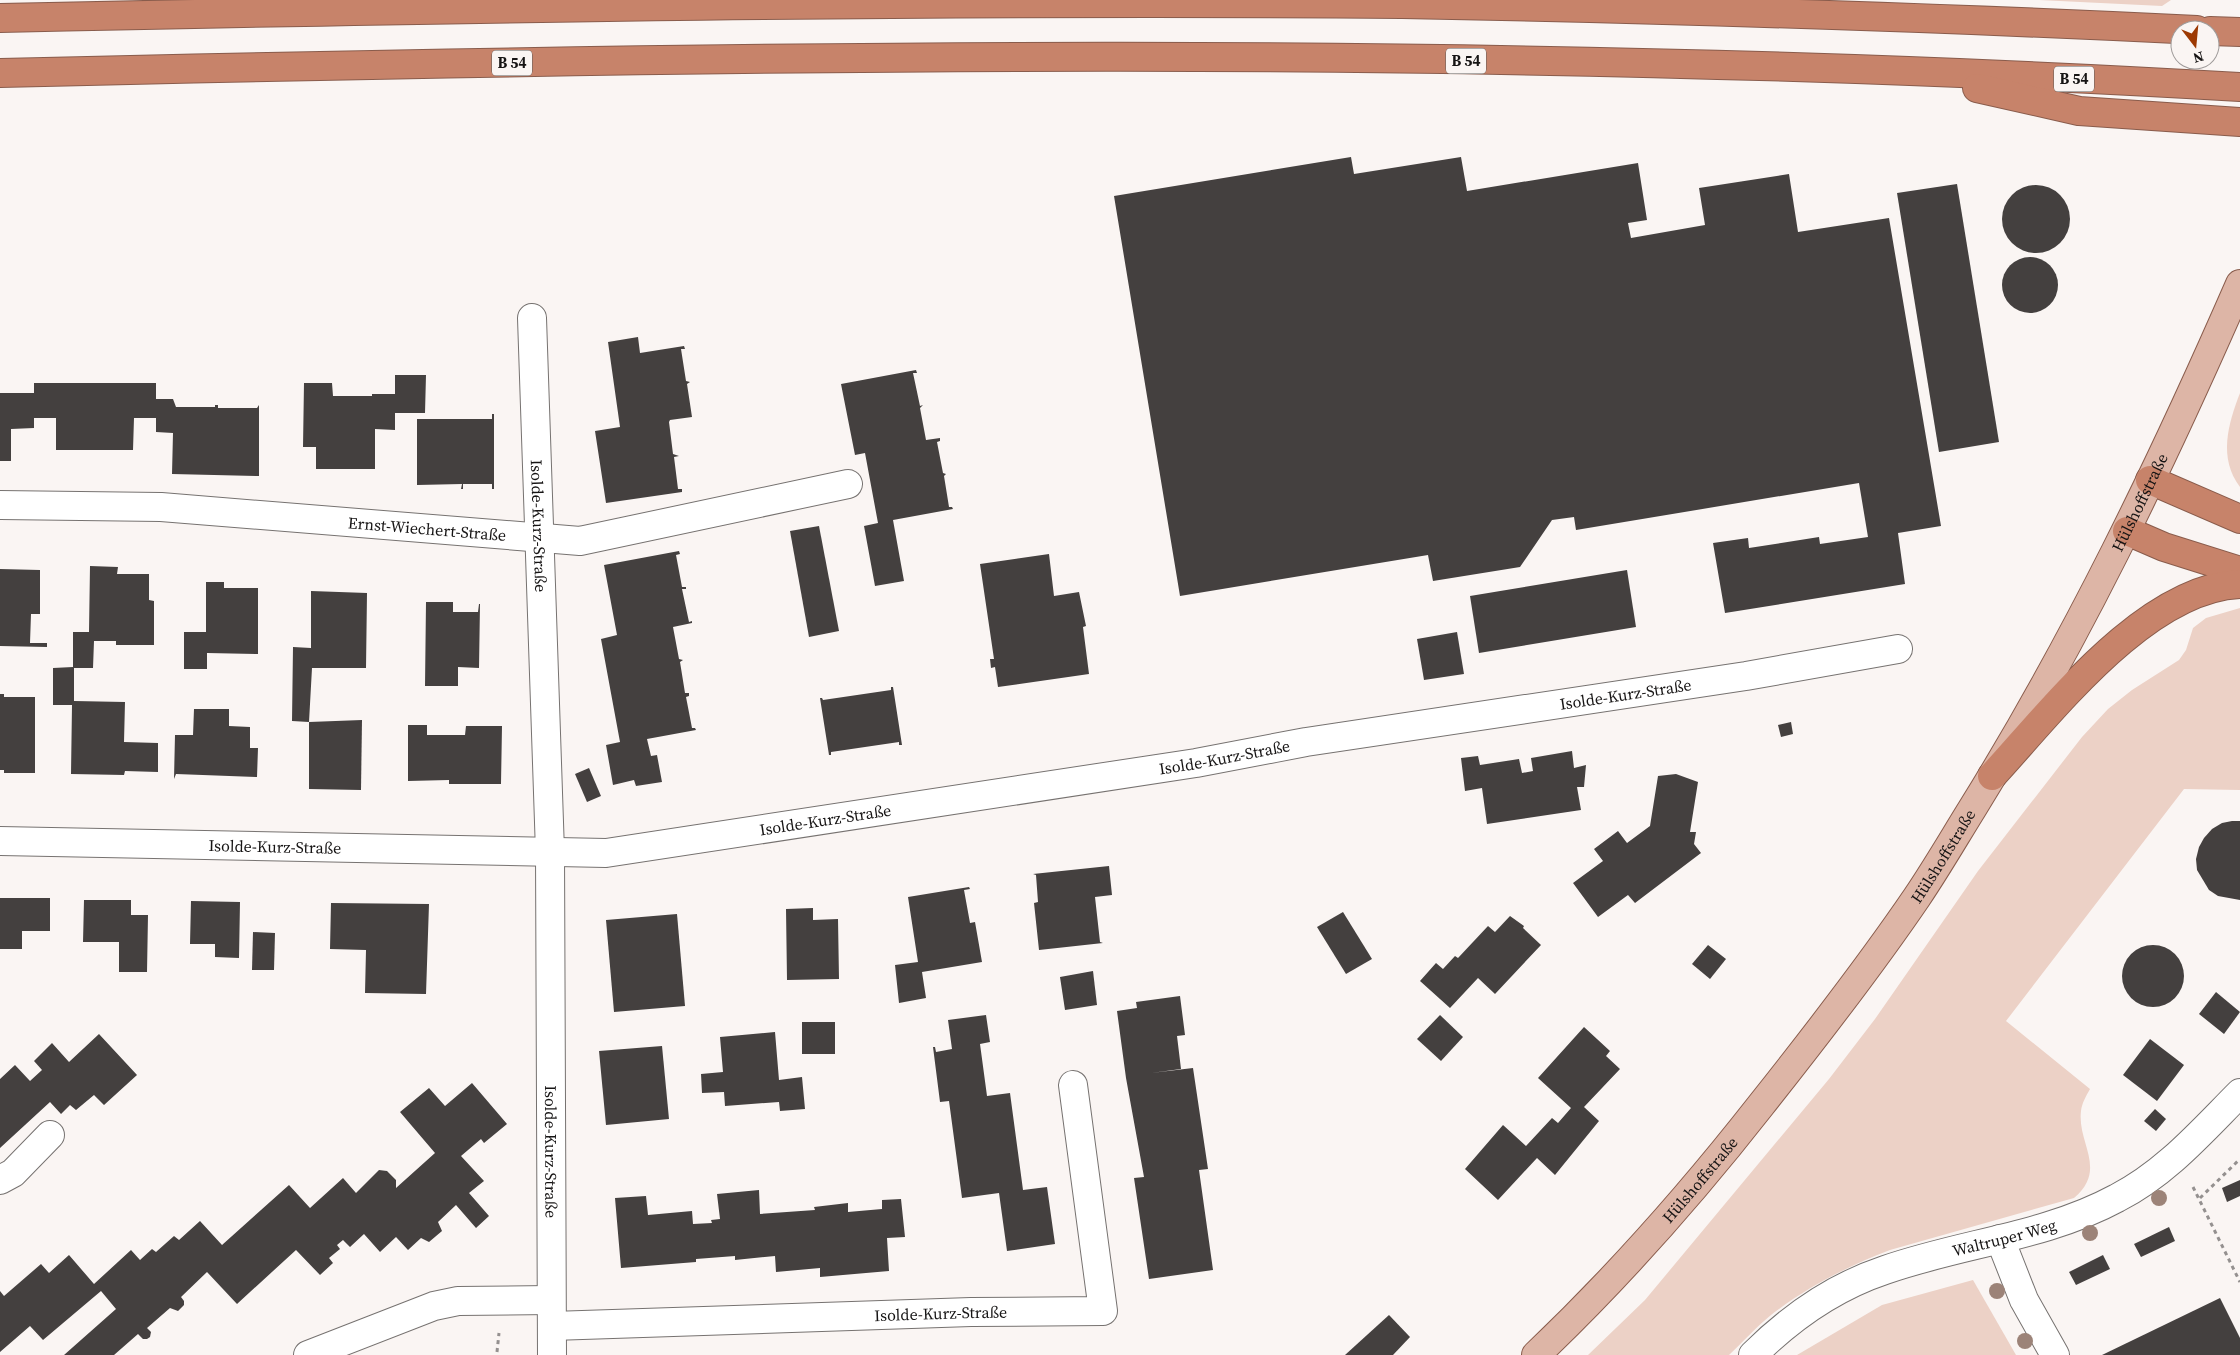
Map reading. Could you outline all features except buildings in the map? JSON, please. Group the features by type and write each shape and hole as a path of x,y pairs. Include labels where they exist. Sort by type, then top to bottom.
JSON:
{"highway":[{"path":"0,18 691,3 1409,4 1892,17 2170,29"},
{"path":"2220,31 2240,32"},
{"name":"B 54","path":"0,73 420,64 1015,58 1412,59 1907,72 2240,87"},
{"path":"1907,72 2079,111 2240,122"},
{"path":"2150,480 2240,519"},
{"path":"2127,531 2164,547 2240,572"},
{"path":"1992,776 2111,649 2170,606 2204,590 2240,584"}],"main road":[{"name":"Hülshoffstraße","path":"1536,1355 1663,1223 1712,1166 1793,1066 1918,895 2041,694 2127,531 2192,394 2240,284"}],"street":[{"name":"Isolde-Kurz-Straße","path":"532,318 550,852 552,1355"},
{"name":"Ernst-Wiechert-Straße","path":"0,505 161,507 580,541 848,484"},
{"name":"Isolde-Kurz-Straße","path":"0,842 606,853 1196,763 1306,742 1746,676 1898,649"},
{"name":"Isolde-Kurz-Straße","path":"308,1355 434,1306 458,1301 552,1313 1103,1310 1072,1085"},
{"name":"Waltruper Weg","path":"1752,1355 1794,1318 1822,1299 1853,1283 1886,1269 2036,1230 2080,1215 2116,1199 2147,1182 2173,1160 2240,1092"},
{"path":"0,1180 13,1173 50,1135"},
{"path":"2000,1239 2024,1300 2055,1355"}],"path":[{"path":"2200,1198 2240,1159"},
{"path":"2193,1187 2240,1282"}],"shaded area":[{"path":"2039,0 2171,0 2162,6"},
{"path":"2240,393 2240,487 2233,476 2229,464 2227,441"},
{"path":"2240,608 2240,790 2184,789 2006,1021 2090,1089 2083,1102 2081,1111 2081,1123 2090,1166 2089,1177 2084,1187 2074,1198 1890,1250 1843,1270 1813,1286 1785,1305 1765,1320 1729,1355 1588,1355 1645,1300 1829,1079 1875,1019 1978,871 2082,737 2108,709 2132,690 2179,660 2186,650 2193,628 2206,618"},
{"path":"1973,1280 2016,1355 1797,1355 1882,1305"}]}
